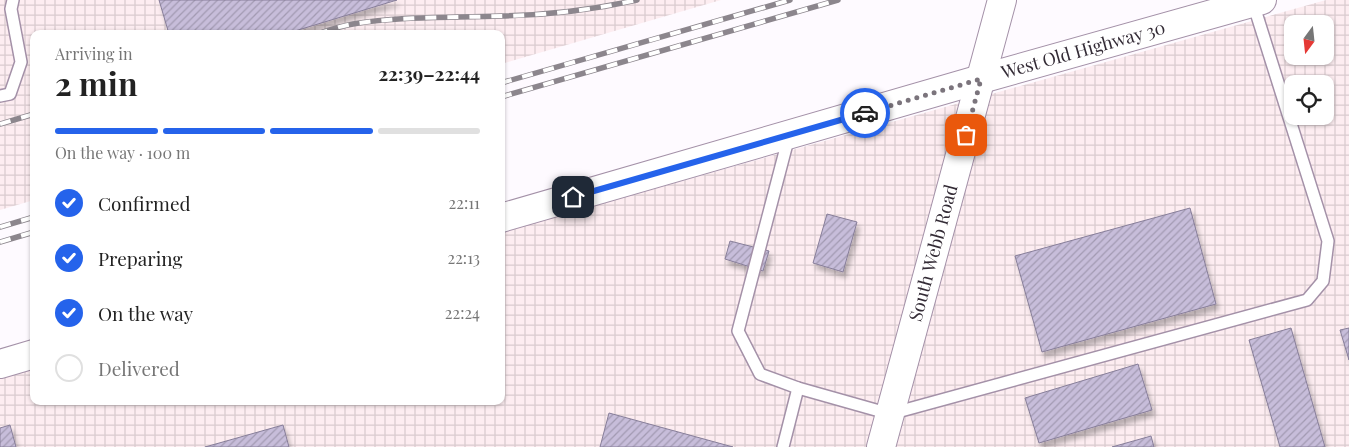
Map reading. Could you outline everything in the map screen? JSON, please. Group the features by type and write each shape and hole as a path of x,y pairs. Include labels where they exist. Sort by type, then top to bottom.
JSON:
{"street":[{"name":"South Webb Road","path":"881,447 1002,0"},
{"name":"West Old Highway 30","path":"505,217 1258,1"},
{"path":"0,364 30,355"}],"lane":[{"path":"0,96 10,94 21,62 11,10 13,0"},
{"path":"790,135 738,331 760,374 798,388 890,414 1307,300 1323,281 1328,240 1258,1"},
{"path":"783,447 798,388"}],"shaded area":[{"path":"0,0 721,0 505,63 505,30 30,30 30,201 0,210"},
{"path":"1326,0 1349,0 1349,447 0,447 0,373 30,365 30,405 505,405 505,231"}],"building":[{"path":"159,0 397,0 298,30 168,30"},
{"path":"1190,208 1216,304 1042,352 1015,256"},
{"path":"827,214 857,222 843,272 813,263"},
{"path":"730,241 769,251 763,271 725,259"},
{"path":"1291,328 1325,447 1280,447 1249,340"},
{"path":"1349,328 1349,360 1340,330"},
{"path":"1138,364 1152,410 1039,443 1025,398"},
{"path":"609,413 733,447 600,447"},
{"path":"10,425 16,447 0,447 0,428"},
{"path":"283,425 289,447 205,447"},
{"path":"1151,436 1154,447 1112,447"}],"railway":[{"path":"330,30 371,21 552,13 603,7 637,0"},
{"path":"505,82 790,0"},
{"path":"505,96 838,0"},
{"path":"0,124 30,115"},
{"path":"0,227 30,218"},
{"path":"0,242 30,233"}],"way so far":[{"path":"865,113 981,79 966,135"}],"route":[{"path":"573,197 865,113"}]}
